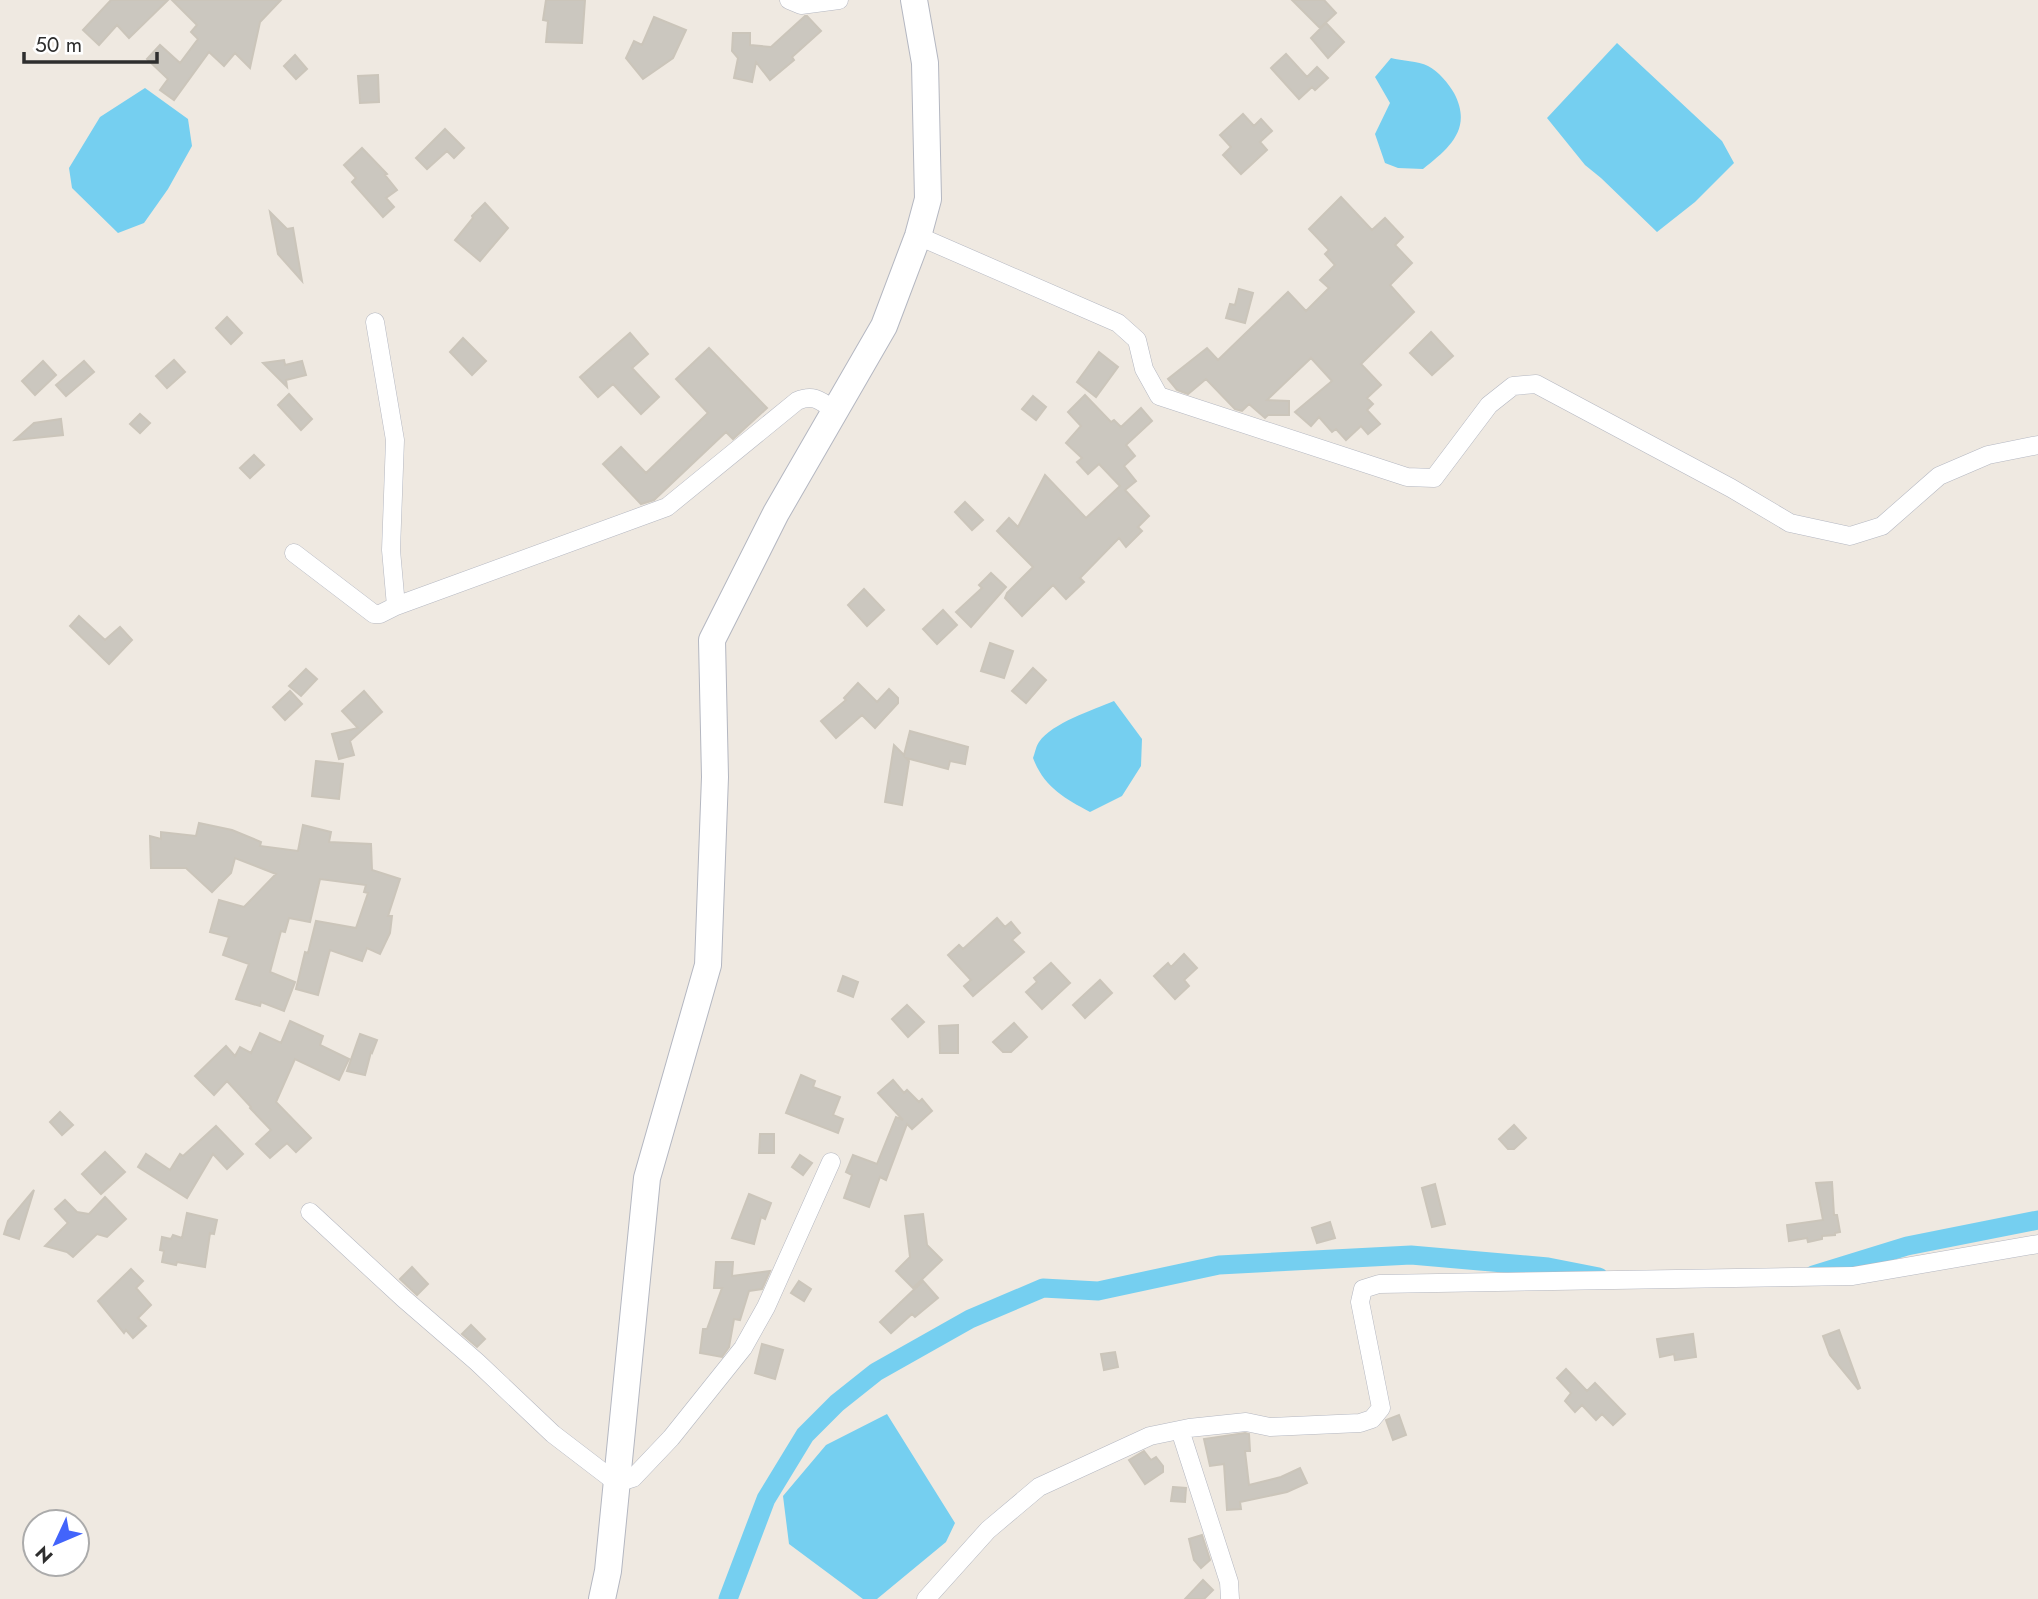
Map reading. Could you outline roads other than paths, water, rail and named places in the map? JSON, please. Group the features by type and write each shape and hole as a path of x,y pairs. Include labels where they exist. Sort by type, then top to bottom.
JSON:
{"street":[{"path":"789,0 801,5 839,0"},
{"path":"602,1599 608,1571 647,1178 708,965 715,777 712,640 776,513 884,326 918,236 928,199 925,63 914,0"},
{"path":"918,236 1118,323 1137,340 1144,369 1159,396 1407,477 1434,478 1489,405 1513,386 1536,384 1731,488 1790,523 1850,536 1882,526 1939,476 1988,455 2038,445"},
{"path":"375,323 395,440 391,550 396,606"},
{"path":"294,553 374,614 380,614 667,507 797,401 816,397 834,410"},
{"path":"617,1483 633,1478 671,1438 743,1348 766,1307 831,1162"},
{"path":"310,1212 553,1434 617,1483"},
{"path":"926,1599 988,1530 1039,1487 1150,1436 1246,1422 1270,1427 1360,1423 1372,1419 1381,1408 1360,1302 1363,1289 1379,1284 1853,1276 2038,1244"},
{"path":"1180,1430 1229,1582 1230,1599"}],"water":[{"path":"1617,43 1722,141 1734,163 1695,202 1657,232 1585,165 1547,118"},
{"path":"1391,58 1432,68 1454,93 1459,106 1461,117 1455,137 1423,169 1398,168 1385,163 1375,134 1390,103 1375,77"},
{"path":"145,88 188,119 192,146 168,189 144,223 118,233 72,188 69,168 100,117"},
{"path":"1114,701 1142,739 1141,766 1122,796 1090,812 1049,784 1033,758 1039,742 1053,729"},
{"path":"887,1414 955,1523 946,1542 877,1599 863,1599 789,1544 783,1496 826,1445"}],"waterway":[{"path":"1813,1275 1907,1246 2038,1220"},
{"path":"728,1599 766,1499 805,1435 837,1403 876,1372 970,1319 1043,1288 1098,1291 1219,1265 1411,1255 1548,1267 1599,1277"}]}
